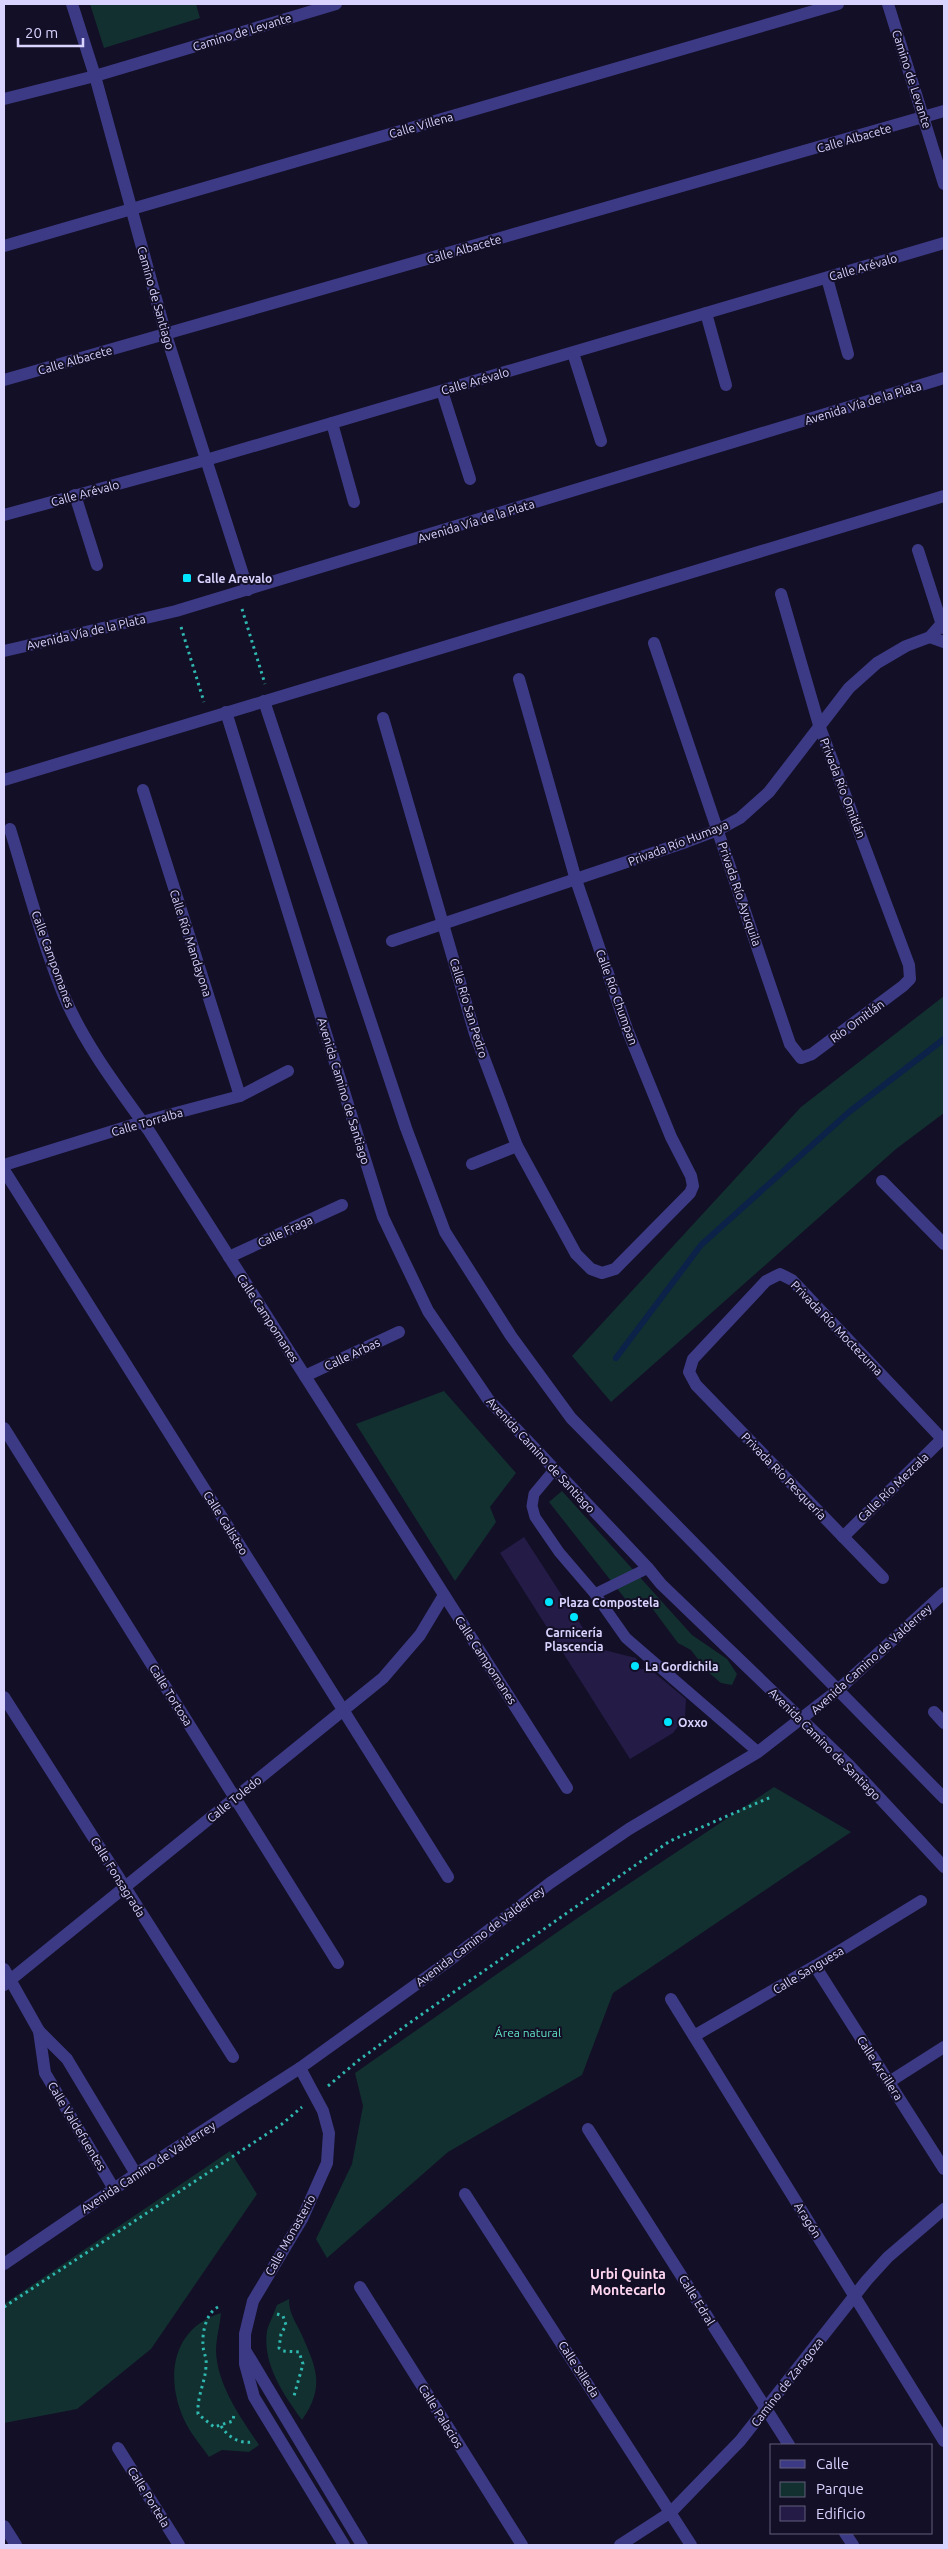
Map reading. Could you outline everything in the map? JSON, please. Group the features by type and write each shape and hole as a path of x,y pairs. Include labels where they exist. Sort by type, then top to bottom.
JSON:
{"street":[{"name":"Camino de Santiago","path":"72,4 95,76 166,335 206,460 242,591"},
{"name":"Camino de Levante","path":"4,99 95,76 336,4"},
{"name":"Calle Villena","path":"4,246 838,4"},
{"name":"Camino de Levante","path":"888,4 944,184"},
{"name":"Calle Albacete","path":"4,380 944,111"},
{"name":"Calle Arévalo","path":"4,515 206,460 944,243"},
{"path":"827,278 848,354"},
{"path":"706,313 726,385"},
{"path":"572,353 601,441"},
{"name":"Avenida Vía de la Plata","path":"4,651 176,612 944,378"},
{"path":"442,391 470,479"},
{"path":"332,423 354,502"},
{"path":"76,495 97,565"},
{"path":"7,778 944,496"},
{"path":"918,550 943,625 930,637 944,642"},
{"name":"Privada Río Omitlán","path":"781,594 819,725 909,965 910,979"},
{"name":"Privada Río Humaya","path":"392,941 576,880 718,830 740,818 769,792 849,688 877,663 906,646 930,637"},
{"name":"Privada Río Ayuquila","path":"654,643 790,1044 800,1058"},
{"name":"Calle Río Chumpan","path":"519,679 576,880 627,1030 671,1137 692,1176 694,1186 690,1193 615,1269 602,1273"},
{"path":"267,700 406,1128 445,1232 510,1336 571,1418 944,1798"},
{"name":"Avenida Camino de Santiago","path":"226,712 383,1217 428,1311 488,1399 661,1584 849,1765 944,1867"},
{"name":"Calle Río San Pedro","path":"383,718 475,1034 517,1146 576,1254 591,1269 602,1273"},
{"name":"Calle Río Mandayona","path":"143,790 240,1096"},
{"name":"Calle Campomanes","path":"10,829 64,996 103,1066 142,1122 229,1257 567,1788"},
{"name":"Río Omitlán","path":"800,1058 812,1054 910,979"},
{"name":"Calle Torralba","path":"4,1165 142,1122 240,1096 288,1071"},
{"path":"472,1164 517,1146"},
{"name":"Calle Galisteo","path":"4,1170 448,1877"},
{"path":"882,1181 944,1244"},
{"name":"Calle Fraga","path":"229,1257 342,1204"},
{"name":"Privada Río Moctezuma","path":"689,1372 692,1359 766,1281 780,1274 792,1280 944,1439"},
{"name":"Calle Arbas","path":"305,1376 399,1332"},
{"name":"Privada Río Pesquería","path":"689,1372 696,1385 883,1578"},
{"name":"Calle Tortosa","path":"4,1428 338,1962"},
{"name":"Calle Río Mezcala","path":"843,1537 944,1439"},
{"name":"Avenida Camino de Valderrey","path":"4,2264 136,2174 300,2068 446,1963 550,1884 629,1829 758,1752 802,1720 838,1690 944,1593"},
{"name":"Calle Toledo","path":"6,1977 124,1887 383,1678 401,1660 435,1613 444,1595"},
{"name":"Calle Fonsagrada","path":"4,1697 232,2057"},
{"path":"934,1712 944,1723"},
{"name":"Calle Sanguesa","path":"694,2036 815,1966 921,1901"},
{"name":"Calle Arcillera","path":"815,1966 944,2169"},
{"name":"Calle Valdefuentes","path":"6,1977 39,2031 67,2059 136,2174"},
{"name":"Aragón","path":"671,1999 944,2441"},
{"name":"Calle Valdefuentes","path":"39,2031 45,2073 114,2189"},
{"path":"888,2082 944,2048"},
{"name":"Calle Monasterio","path":"300,2068 323,2111 329,2133 327,2163 302,2220 254,2300 246,2325 244,2348 248,2381 254,2397 344,2545"},
{"name":"Calle Edral","path":"588,2129 788,2444"},
{"name":"Calle Silleda","path":"465,2194 691,2545"},
{"name":"Camino de Zaragoza","path":"620,2545 671,2512 740,2441 888,2257 944,2209"},
{"name":"Calle Palacios","path":"360,2287 522,2545"},
{"path":"244,2348 362,2545"},
{"name":"Calle Portela","path":"118,2448 179,2545"},
{"path":"4,2526 16,2545"},
{"path":"846,2534 853,2545"}],"lane":[{"path":"554,1470 534,1494 532,1506 535,1517 559,1552 595,1594 626,1638 758,1752"},
{"path":"595,1594 648,1568"}],"path":[{"path":"242,591 267,700"},
{"path":"176,612 209,717"},
{"path":"4,2307 282,2124 408,2024 670,1842 771,1797"},
{"path":"218,2307 212,2310 205,2325 203,2346 207,2363 198,2403 198,2414 214,2427 233,2421 234,2414"},
{"path":"277,2314 283,2316 286,2325 280,2334 279,2348 283,2351 299,2352 303,2364 294,2396"},
{"path":"221,2426 227,2435 245,2443 253,2442"}],"green space":[{"path":"90,4 196,4 200,18 104,48"},
{"path":"944,996 944,1113 896,1149 611,1402 572,1356 801,1107"},
{"path":"444,1391 516,1473 490,1507 496,1522 455,1581 356,1424"},
{"path":"562,1491 692,1635 727,1659 737,1674 732,1685 721,1683 707,1671 691,1650 678,1643 649,1604 634,1610 549,1502"},
{"name":"Área natural","path":"774,1787 851,1832 613,1993 582,2075 448,2152 327,2258 316,2239 352,2164 363,2106 355,2073 579,1917"},
{"path":"230,2151 257,2194 151,2349 77,2409 4,2423 4,2304"},
{"path":"289,2299 291,2312 310,2355 316,2376 314,2397 302,2420 276,2378 271,2367 266,2343 267,2331 277,2305"},
{"path":"221,2313 216,2351 217,2364 231,2401 259,2445 249,2452 222,2450 209,2457 189,2429 181,2412 174,2378 176,2361 181,2345 190,2332 203,2321"}],"building":[{"name":"Plaza Compostela","path":"524,1537 596,1648 636,1658 640,1669 651,1670 686,1699 685,1717 673,1733 630,1759 500,1553"}],"waterway":[{"path":"616,1358 701,1245 849,1112 944,1039"}],"place":[{"name":"Calle Arevalo","path":"187,578"},
{"name":"Plaza Compostela","path":"549,1602"},
{"name":"Carnicería Plascencia","path":"574,1617"},
{"name":"La Gordichila","path":"635,1666"},
{"name":"Oxxo","path":"668,1722"}],"district":[{"name":"Urbi Quinta Montecarlo","path":"628,2282"}]}
